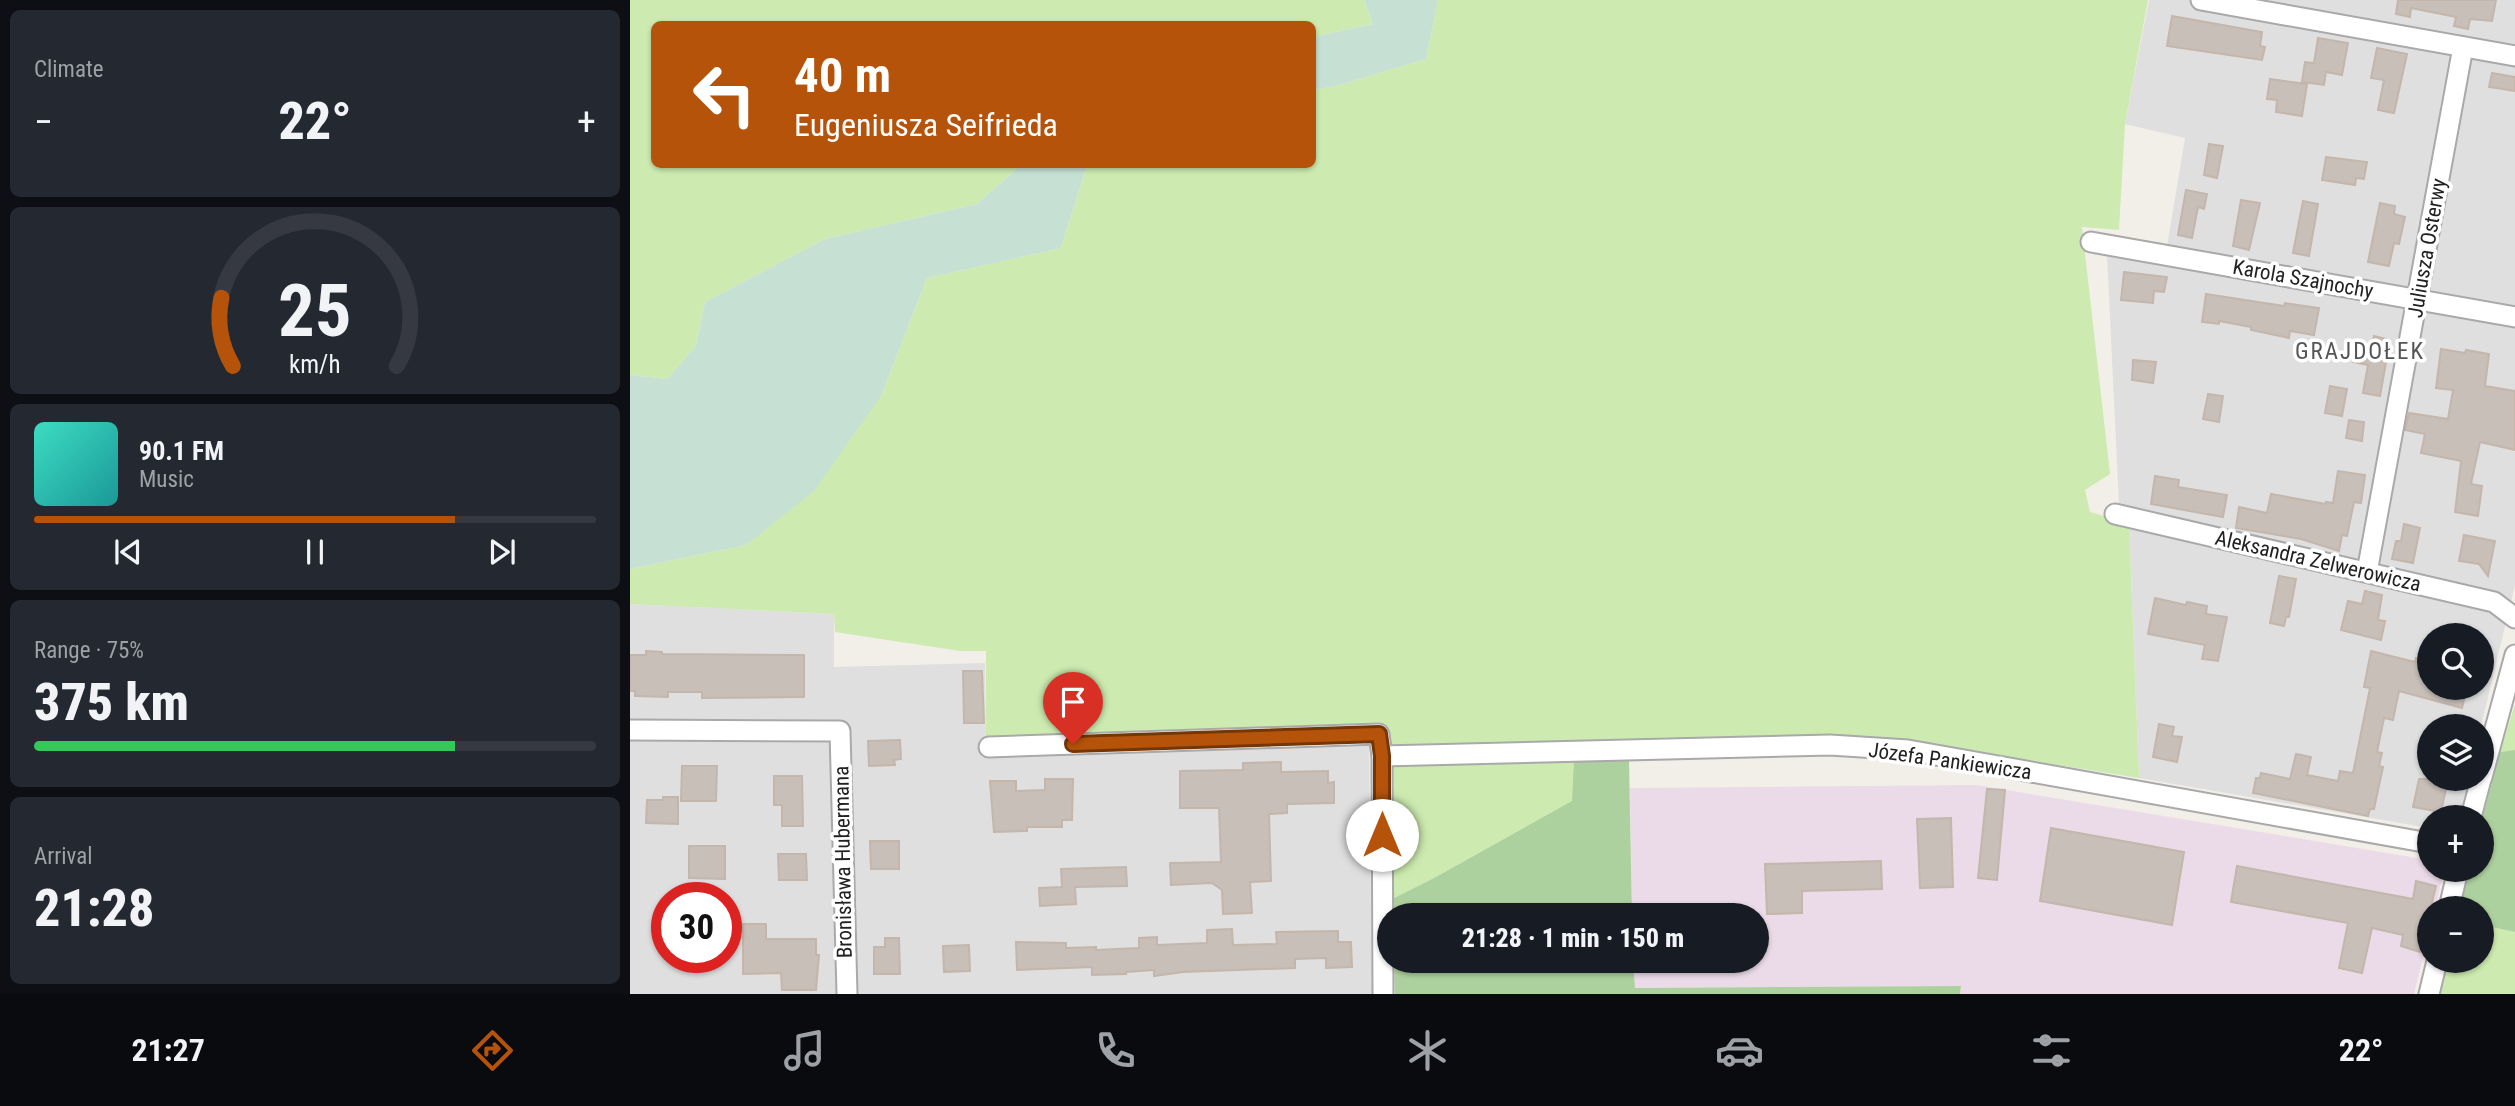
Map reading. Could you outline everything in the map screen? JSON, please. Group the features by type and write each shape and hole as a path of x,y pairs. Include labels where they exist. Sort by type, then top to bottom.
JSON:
{"street":[{"path":"2201,0 2515,57"},
{"name":"Juliusza Osterwy","path":"2367,572 2463,47"},
{"name":"Karola Szajnochy","path":"2091,242 2515,317"},
{"name":"Aleksandra Zelwerowicza","path":"2115,513 2494,602 2515,618"},
{"path":"2494,731 2515,655"},
{"name":"Bronisława Hubermana","path":"630,730 840,731 847,994"},
{"path":"989,747 1379,734 1382,756 1383,994"},
{"name":"Józefa Pankiewicza","path":"1382,756 1829,745 1908,750 2417,841"},
{"path":"2429,994 2434,973"}],"shaded area":[{"path":"2149,0 2515,0 2515,585 2494,672 2494,623 2417,623 2417,700 2487,700 2484,714 2417,714 2417,791 2466,791 2462,805 2417,805 2417,826 2139,778 2129,523 2119,505 2107,254 2164,265 2185,138 2125,124"},
{"path":"630,604 834,614 834,667 985,663 986,754 1369,741 1372,994 630,994"},
{"path":"1977,785 2417,858 2417,882 2441,882 2438,896 2417,896 2419,973 2414,994 1960,994 1961,986 1634,988 1633,973 1769,973 1769,903 1632,903 1630,788"}],"green space":[{"path":"630,0 1364,0 1373,24 1316,36 1316,21 651,21 651,168 1018,168 977,204 825,239 705,302 696,346 667,379 630,375"},
{"path":"1364,0 1438,0 1426,59 1316,89 1316,36 1373,24"},
{"path":"1438,0 2148,0 2125,124 2119,230 2082,227 2110,474 2085,490 2090,512 2129,523 2139,778 1933,745 1856,737 1575,744 1573,801 1392,899 1390,737 1387,729 986,739 986,651 960,651 835,632 834,614 630,604 630,569 746,545 881,396 927,278 1061,248 1086,168 1316,168 1316,89 1426,59"},
{"path":"1018,168 1086,168 1061,248 927,278 881,396 814,491 746,545 630,569 630,375 667,379 696,346 705,302 825,239 977,204"},
{"path":"2515,704 2515,750 2500,752"},
{"path":"2515,750 2515,932 2494,928 2494,896 2461,896 2465,882 2494,882 2494,805 2486,805 2490,791 2494,791 2494,775 2500,752"},
{"path":"1574,760 1629,760 1632,903 1392,903 1392,899 1572,801"},
{"path":"2494,928 2515,932 2515,994 2437,994 2442,973 2494,973"},
{"path":"1394,973 1634,973 1635,988 1961,986 1960,994 1395,994"}],"building":[{"path":"2398,0 2496,0 2492,21 2470,19 2468,29 2454,26 2456,17 2411,8 2410,17 2396,14"},
{"path":"2172,16 2262,32 2260,46 2265,47 2262,60 2167,46"},
{"path":"2318,38 2348,43 2342,75 2326,72 2324,85 2302,82 2305,62 2314,63"},
{"path":"2377,48 2407,54 2394,113 2378,110 2384,80 2371,78"},
{"path":"2492,73 2515,77 2515,91 2489,87"},
{"path":"2270,79 2307,84 2302,116 2276,112 2277,100 2267,99"},
{"path":"2209,144 2223,146 2217,178 2204,175"},
{"path":"2326,157 2367,162 2364,179 2356,178 2355,185 2322,180"},
{"path":"2186,190 2207,194 2204,209 2198,207 2192,238 2178,235"},
{"path":"2241,200 2260,203 2249,250 2233,246"},
{"path":"2303,201 2318,204 2309,256 2293,253"},
{"path":"2380,203 2395,206 2394,214 2405,217 2399,244 2394,243 2389,266 2368,262"},
{"path":"2124,272 2167,277 2164,292 2154,291 2153,303 2121,300"},
{"path":"2206,294 2284,306 2285,303 2319,308 2314,335 2290,331 2289,338 2219,321 2219,324 2202,322"},
{"path":"2374,336 2390,340 2380,396 2363,393 2368,365 2353,362 2356,347 2371,349"},
{"path":"2441,349 2489,354 2485,386 2515,391 2515,450 2480,442 2471,484 2482,486 2478,516 2455,512 2461,461 2421,453 2425,434 2405,430 2409,413 2448,419 2453,390 2436,388"},
{"path":"2133,360 2156,362 2153,383 2132,380"},
{"path":"2330,386 2347,389 2342,416 2325,413"},
{"path":"2208,394 2223,396 2219,422 2203,419"},
{"path":"2349,420 2364,422 2362,441 2346,438"},
{"path":"2338,471 2365,475 2361,503 2354,502 2347,536 2342,535 2339,551 2301,539 2236,528 2239,507 2267,513 2271,494 2333,503"},
{"path":"2155,476 2179,480 2178,487 2227,495 2223,517 2151,504"},
{"path":"2404,524 2420,528 2413,563 2392,559 2396,541 2401,541"},
{"path":"2464,535 2495,541 2488,576 2479,564 2459,561"},
{"path":"2279,576 2296,579 2289,617 2286,617 2284,626 2270,623"},
{"path":"2365,591 2382,595 2378,620 2385,621 2381,640 2341,630 2348,601 2362,604"},
{"path":"2155,598 2186,605 2187,602 2207,606 2206,614 2227,617 2218,661 2202,659 2205,645 2148,634"},
{"path":"646,651 662,654 804,655 804,697 702,698 702,692 668,692 668,697 635,696 635,691 630,691 630,655 646,655"},
{"path":"2371,651 2415,662 2417,658 2417,696 2399,691 2393,720 2384,718 2377,752 2382,753 2379,766 2383,767 2374,809 2370,809 2368,816 2253,793 2256,778 2260,778 2261,773 2290,779 2296,754 2311,757 2307,775 2338,781 2340,771 2353,773 2370,688 2364,687"},
{"path":"963,671 982,671 984,723 964,723"},
{"path":"2432,700 2464,700 2462,708"},
{"path":"2159,724 2174,727 2172,736 2182,737 2177,762 2153,757"},
{"path":"900,740 901,759 894,760 895,765 869,766 868,741"},
{"path":"1281,762 1281,772 1328,771 1328,783 1334,782 1334,803 1287,804 1287,813 1269,814 1271,881 1250,882 1252,913 1223,914 1222,890 1212,883 1171,885 1170,863 1221,862 1219,808 1180,808 1180,771 1243,770 1243,763"},
{"path":"682,766 717,766 716,801 681,801"},
{"path":"774,776 802,776 803,826 782,826 782,805 774,805"},
{"path":"1045,779 1073,779 1072,820 1062,820 1062,827 1027,827 1027,831 994,832 990,781 1016,781 1016,791 1045,790"},
{"path":"2417,788 2417,791 2445,791 2442,805 2413,807"},
{"path":"1987,789 2005,790 1997,880 1978,878"},
{"path":"663,797 678,797 678,824 646,823 647,800 663,800"},
{"path":"1951,818 1953,887 1920,888 1917,819"},
{"path":"2051,828 2184,852 2172,925 2040,901"},
{"path":"870,841 899,841 899,869 871,869"},
{"path":"689,846 725,846 725,879 689,878"},
{"path":"778,854 806,854 807,880 779,880"},
{"path":"1881,861 1882,889 1802,891 1802,913 1769,914 1765,864"},
{"path":"2237,866 2413,899 2416,881 2436,886 2434,896 2417,896 2417,951 2401,946 2403,935 2372,928 2362,973 2339,968 2348,923 2231,902"},
{"path":"1126,867 1127,886 1075,887 1076,904 1040,906 1039,888 1062,887 1061,869"},
{"path":"743,924 766,924 766,939 816,939 816,955 819,955 816,990 782,990 781,973 743,974"},
{"path":"1232,929 1233,945 1277,944 1276,932 1338,931 1338,942 1351,942 1352,967 1326,968 1326,958 1295,959 1295,968 1183,972 1154,976 1154,970 1092,975 1092,967 1017,970 1016,942 1066,943 1066,948 1096,947 1096,950 1139,948 1139,938 1157,937 1157,945 1207,943 1207,930"},
{"path":"885,938 899,938 900,974 874,974 874,947 885,947"},
{"path":"969,945 970,971 944,972 943,946"}],"district":[{"name":"GRAJDOŁEK","path":"2360,351"}],"route":[{"path":"1073,744 1379,734 1382,756 1382,835"}]}
